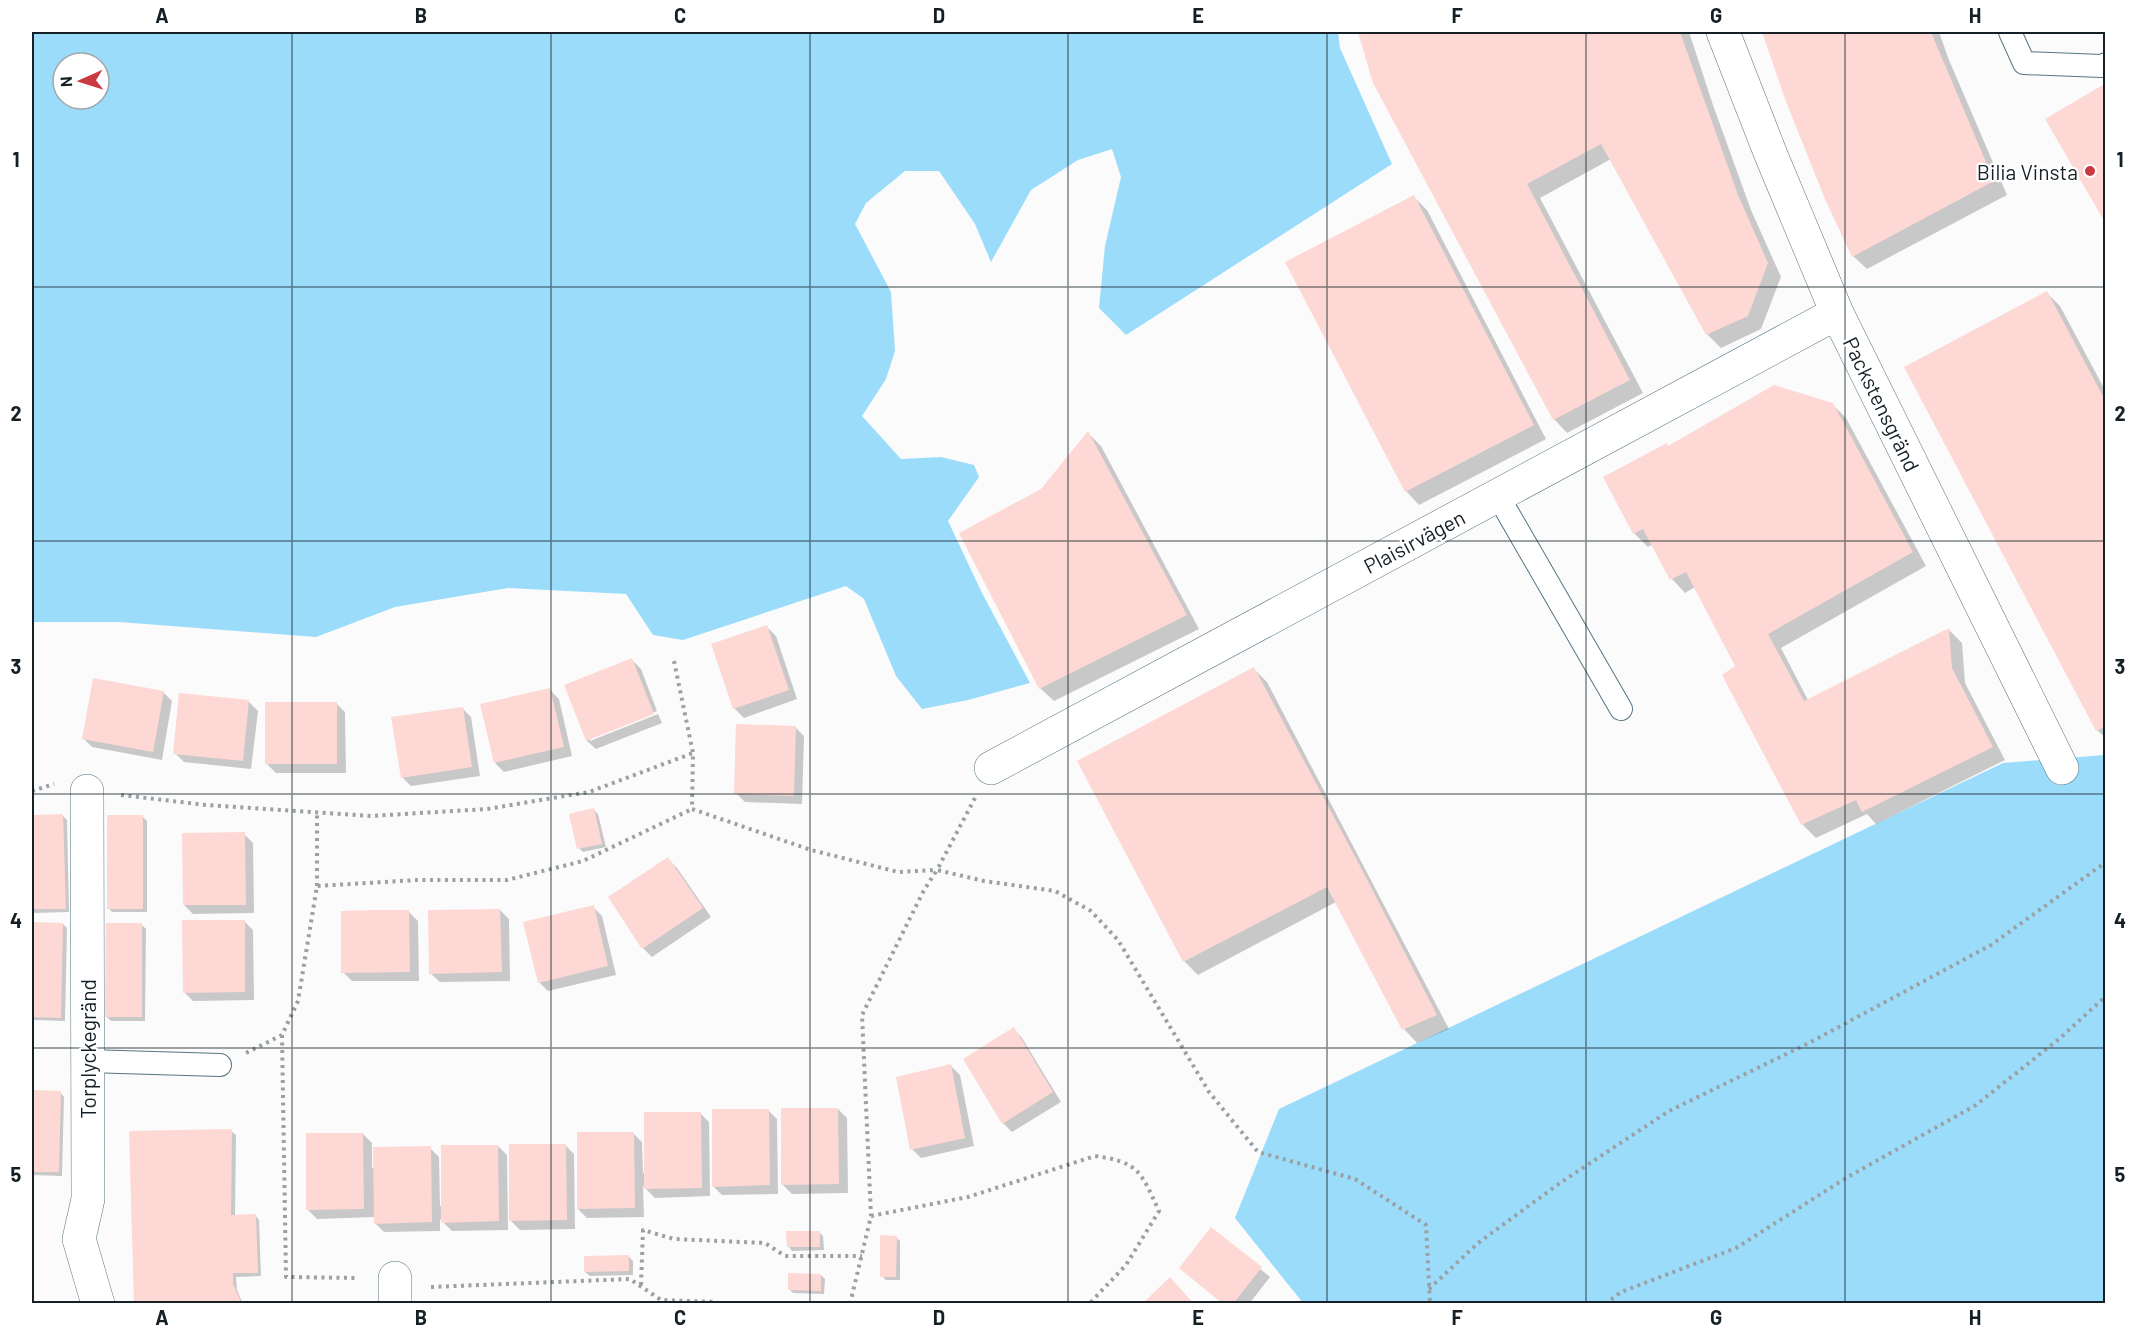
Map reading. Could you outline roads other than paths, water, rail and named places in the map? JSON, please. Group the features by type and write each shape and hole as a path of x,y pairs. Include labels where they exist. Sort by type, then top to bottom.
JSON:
{"street":[{"name":"Packstensgränd","path":"1723,32 1771,155 1838,314 2062,768"},
{"name":"Plaisirvägen","path":"992,768 1838,314"},
{"name":"Torplyckegränd","path":"87,791 88,1199 79,1239 98,1304"}],"lane":[{"path":"2010,32 2024,63 2102,66 2106,64"},
{"path":"1498,496 1621,709"},
{"path":"87,1061 220,1065"}],"place":[{"name":"Bilia Vinsta","path":"2090,171"}]}
